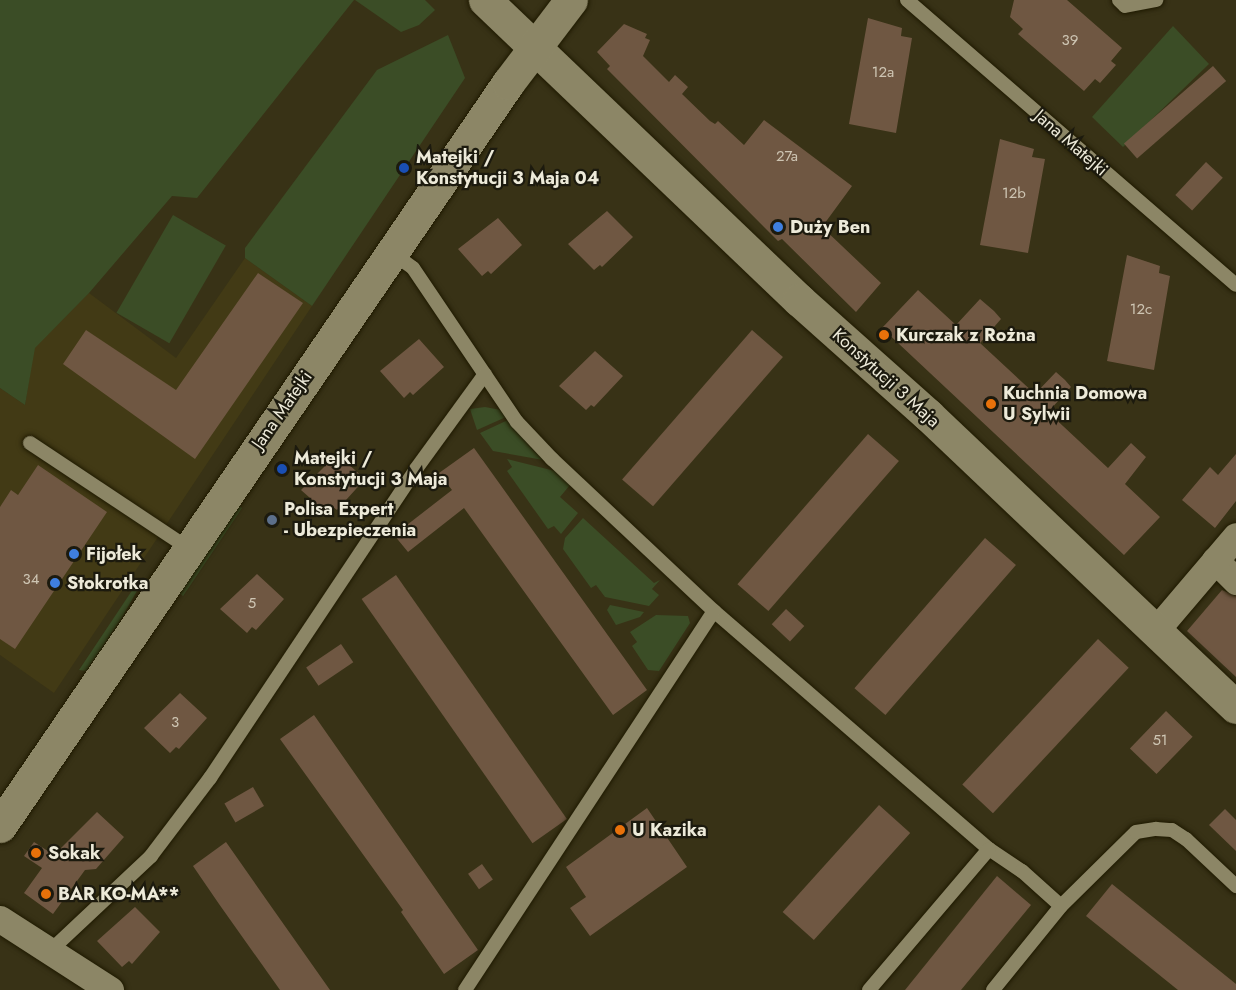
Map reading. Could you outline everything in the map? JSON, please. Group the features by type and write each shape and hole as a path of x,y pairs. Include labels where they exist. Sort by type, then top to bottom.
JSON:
{"street":[{"name":"Konstytucji 3 Maja","path":"485,0 1236,707"},
{"name":"Jana Matejki","path":"0,825 391,252 571,0"},
{"path":"1155,630 1236,536"},
{"path":"1215,560 1236,581"},
{"path":"0,919 110,990"}],"lane":[{"name":"Jana Matejki","path":"907,0 1236,285"},
{"path":"1119,0 1125,6 1156,0"},
{"path":"391,252 413,268 518,422 552,459 714,611 989,849 1022,871 1061,906"},
{"path":"50,951 151,856 210,778 416,469 485,374"},
{"path":"30,443 188,548"},
{"path":"465,990 714,611"},
{"path":"993,990 1061,906 1136,832 1155,829 1172,830 1186,839 1236,886"},
{"path":"869,990 989,849"}],"shaded area":[{"path":"245,258 312,306 54,693 0,655 0,388 25,405 34,348 89,293 176,358"}],"green space":[{"path":"0,0 354,0 197,198 172,196 89,293 35,348 25,405 0,388"},
{"path":"355,0 425,0 435,10 419,25 401,32"},
{"path":"1173,26 1209,64 1123,147 1092,117"},
{"path":"448,35 465,78 312,306 245,258 245,248 377,70"},
{"path":"173,215 226,246 169,343 117,313"},
{"path":"485,407 501,410 506,417 477,430 470,409"},
{"path":"508,420 543,460 493,451 480,433"},
{"path":"507,459 555,471 570,485 560,497 578,513 561,534 554,526 548,529 507,471 512,467"},
{"path":"238,505 242,508 183,596 177,592"},
{"path":"583,518 654,583 660,580 652,589 659,595 649,606 605,597 596,585 591,588 563,549 565,538"},
{"path":"137,583 141,584 121,619 86,671 79,670"},
{"path":"610,605 644,612 640,617 616,625 607,610"},
{"path":"656,615 688,616 690,623 659,671 648,670 632,646 637,642 630,632"}],"building":[{"path":"1014,0 1067,0 1122,48 1111,61 1116,65 1100,83 1095,79 1084,91 1018,34 1023,29 1010,17"},
{"path":"868,18 902,28 901,36 912,38 896,133 849,124"},
{"path":"624,24 647,34 645,38 650,40 643,56 669,82 675,75 688,87 682,94 710,121 715,124 718,121 744,145 764,120 852,186 822,227 881,283 856,312 782,239 778,241 607,69 610,66 597,52"},
{"path":"1213,66 1226,81 1137,159 1124,143"},
{"path":"1000,139 1034,149 1032,157 1045,159 1028,253 980,245"},
{"path":"1206,162 1223,178 1192,211 1175,195"},
{"path":"607,211 633,237 602,267 600,265 594,270 568,244"},
{"path":"498,218 522,245 491,274 488,271 482,276 458,249"},
{"path":"1127,255 1160,266 1159,273 1170,276 1154,370 1107,361"},
{"path":"258,273 303,303 195,459 63,364 86,330 176,390"},
{"path":"918,290 956,325 980,299 994,311 1001,319 980,343 1035,394 1056,372 1065,380 1071,387 1048,412 1108,468 1131,443 1146,457 1125,484 1160,517 1124,555 882,328"},
{"path":"752,330 783,357 653,506 622,479"},
{"path":"419,339 444,367 413,395 410,392 404,398 380,371"},
{"path":"595,351 623,376 594,407 591,405 586,410 559,386"},
{"path":"868,434 899,461 768,611 737,584"},
{"path":"474,448 647,690 613,715 464,508 408,552 394,535 452,490 439,473"},
{"path":"337,454 365,479 337,510 333,507 328,514 301,490"},
{"path":"1236,454 1236,501 1215,528 1182,500 1210,467 1218,475"},
{"path":"38,465 107,512 15,649 0,639 0,507 11,490 18,495"},
{"path":"985,538 1016,565 885,715 854,688"},
{"path":"257,574 284,599 256,630 252,627 247,633 220,609"},
{"path":"396,575 567,819 533,843 362,599"},
{"path":"1222,590 1236,596 1236,677 1187,631"},
{"path":"786,609 804,626 790,641 772,624"},
{"path":"1098,639 1129,668 993,813 962,785"},
{"path":"341,644 353,662 318,686 306,667"},
{"path":"180,693 207,718 179,749 176,747 170,753 144,728"},
{"path":"1166,711 1193,737 1156,774 1130,748"},
{"path":"314,715 478,950 444,974 401,912 403,910 280,739"},
{"path":"253,787 264,806 235,823 224,804"},
{"path":"879,805 910,833 814,940 783,912"},
{"path":"647,808 687,867 590,936 570,908 586,897 566,867"},
{"path":"1225,809 1236,820 1236,851 1209,825"},
{"path":"97,812 124,837 96,869 85,870 53,914 24,893 42,868 24,856 34,842 54,855"},
{"path":"226,842 330,990 280,990 219,904 193,866"},
{"path":"482,864 493,880 479,889 468,874"},
{"path":"997,876 1031,905 961,990 905,990"},
{"path":"1112,884 1236,984 1236,990 1178,990 1086,916"},
{"path":"135,907 160,932 132,964 129,961 122,967 97,941"}],"place":[{"name":"Matejki / Konstytucji 3 Maja 04","path":"404,168"},
{"name":"Duży Ben","path":"778,227"},
{"name":"Kurczak z Rożna","path":"884,335"},
{"name":"Kuchnia Domowa U Sylwii","path":"991,404"},
{"name":"Matejki / Konstytucji 3 Maja","path":"282,469"},
{"name":"Polisa Expert - Ubezpieczenia","path":"272,520"},
{"name":"Fijołek","path":"74,554"},
{"name":"Stokrotka","path":"55,583"},
{"name":"U Kazika","path":"620,830"},
{"name":"Sokak","path":"36,853"},
{"name":"BAR KO-MA**","path":"46,894"}]}
